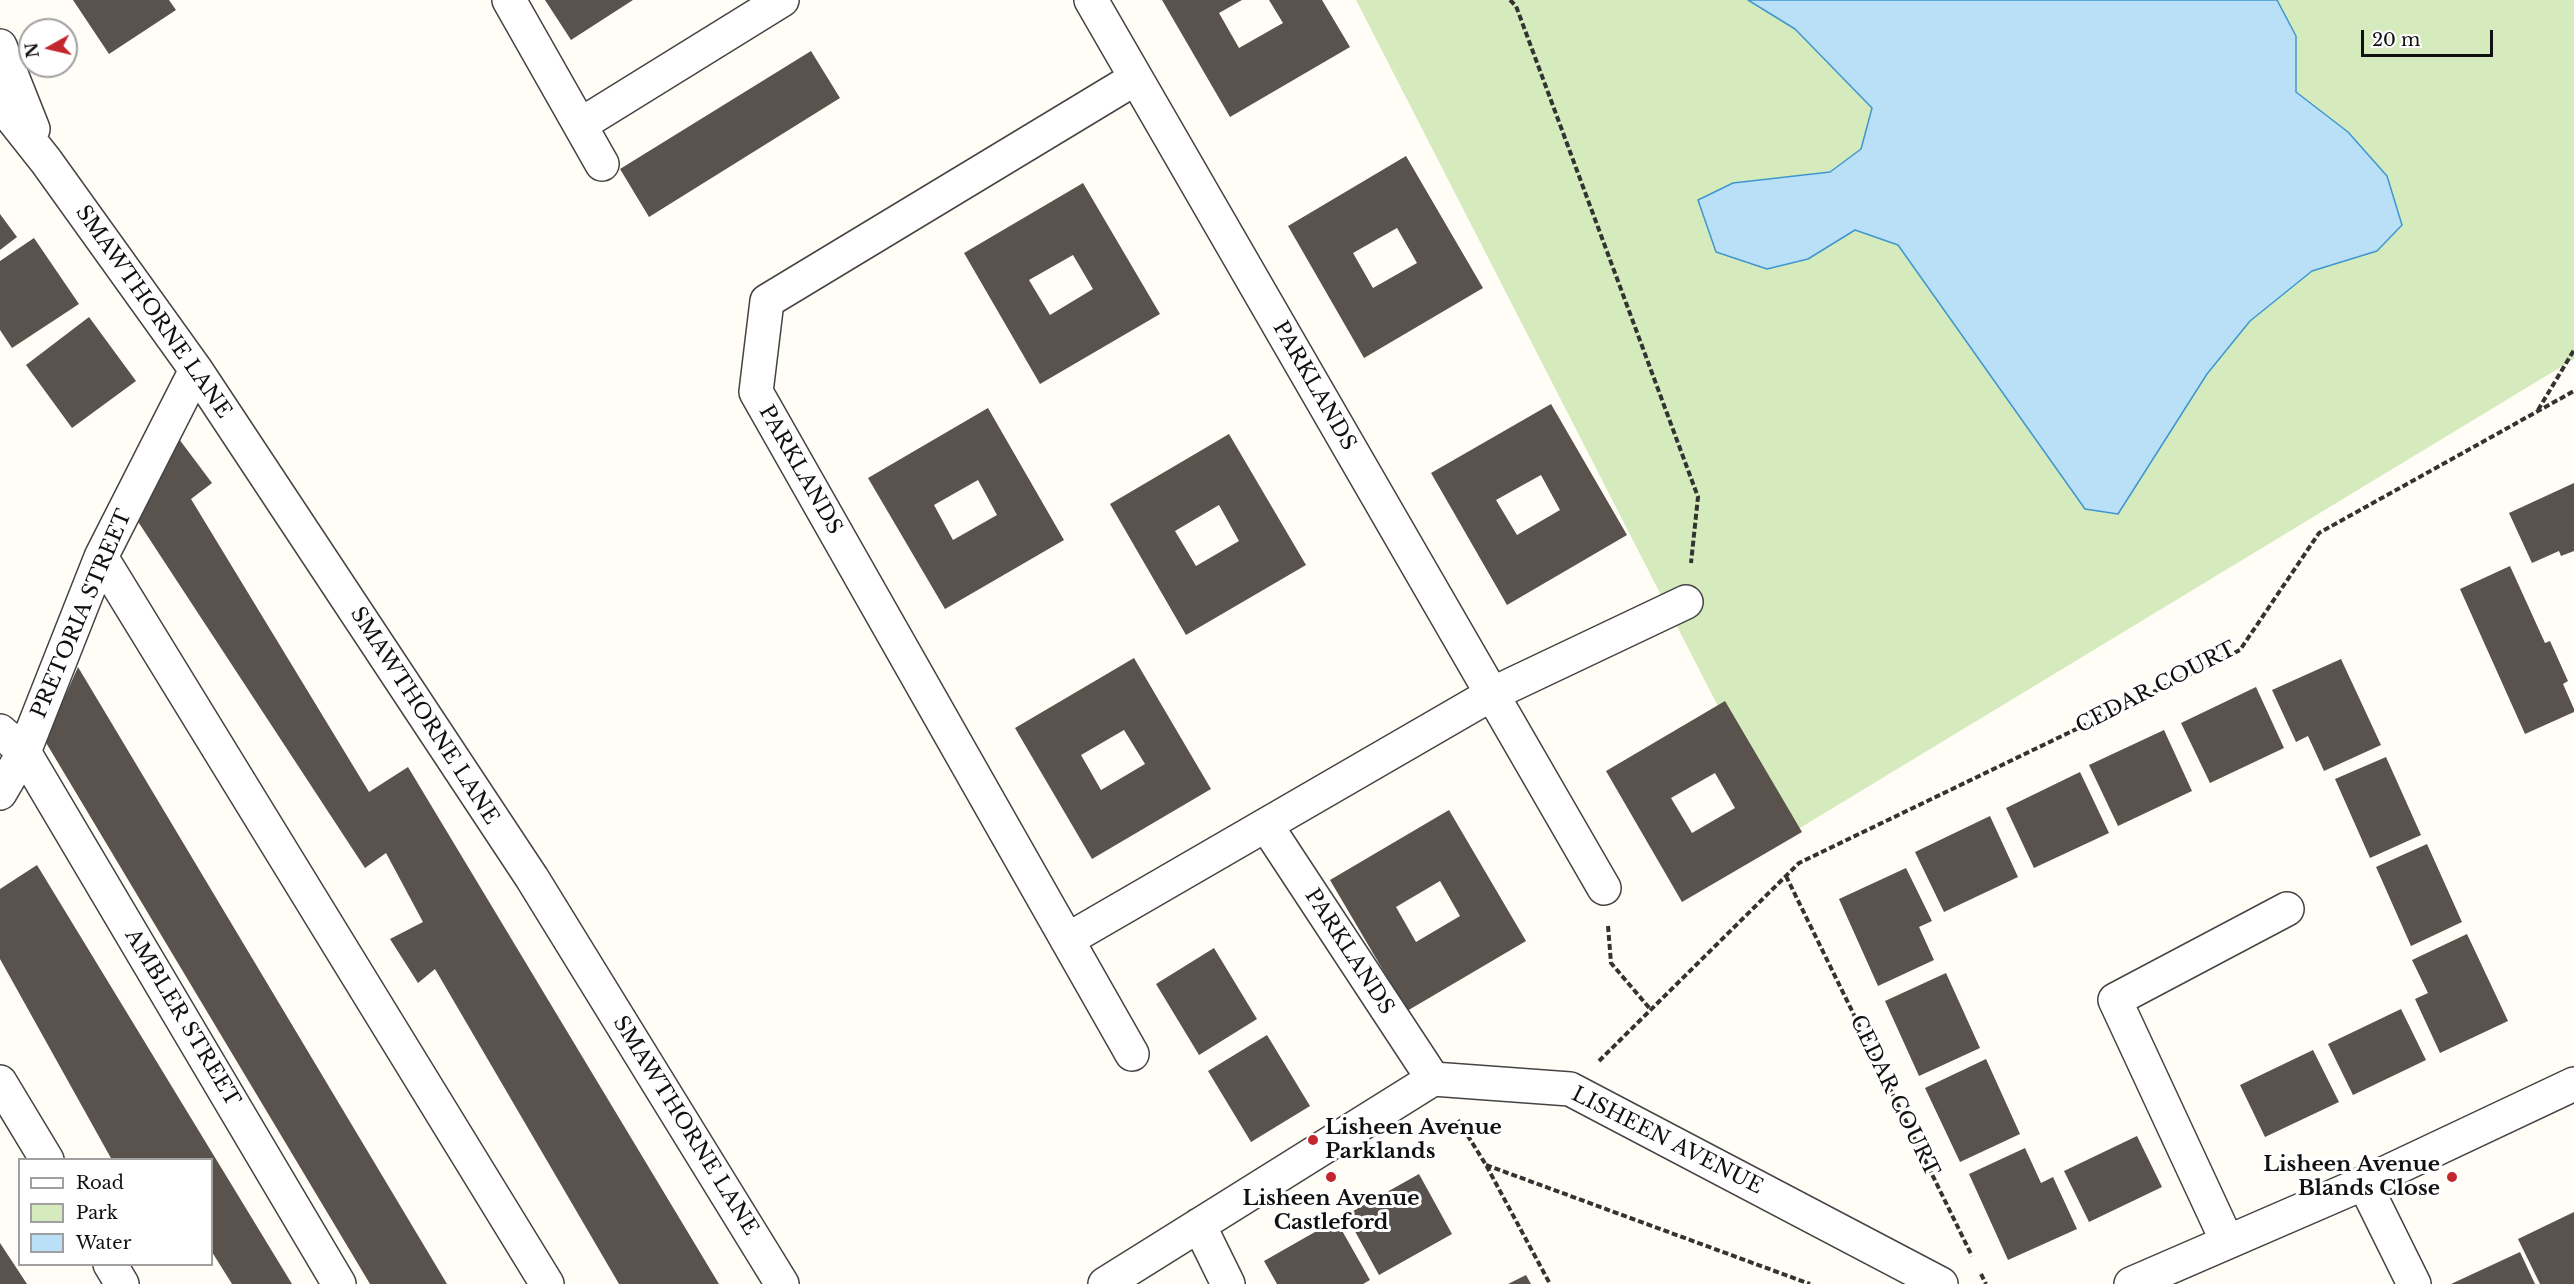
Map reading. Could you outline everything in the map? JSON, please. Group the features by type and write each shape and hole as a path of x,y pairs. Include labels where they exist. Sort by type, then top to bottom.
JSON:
{"street":[{"path":"509,0 602,165"},
{"path":"580,125 782,0"},
{"name":"PARKLANDS","path":"1091,0 1604,888"},
{"name":"SMAWTHORNE LANE","path":"0,46 46,161"},
{"name":"PARKLANDS","path":"1132,1054 756,392 767,301 1136,78"},
{"name":"SMAWTHORNE LANE","path":"0,103 46,161 196,370 532,878 782,1284"},
{"name":"PRETORIA STREET","path":"0,793 12,741 101,557 196,370"},
{"path":"101,557 547,1284"},
{"path":"1067,940 1492,694 1686,602"},
{"name":"AMBLER STREET","path":"12,741 339,1284"},
{"name":"PARKLANDS","path":"1266,825 1433,1079"},
{"path":"2227,1241 2115,999 2287,909"},
{"path":"1105,1284 1433,1079"},
{"name":"LISHEEN AVENUE","path":"1433,1079 1570,1089 1941,1284"},
{"path":"0,1082 46,1158"},
{"path":"2132,1284 2364,1183 2573,1086"},
{"path":"2364,1183 2414,1284"},
{"path":"1199,1225 1228,1284"},
{"path":"111,1266 122,1284"}],"path":[{"path":"1510,0 1516,6 1698,497 1686,602"},
{"path":"2537,411 2574,350"},
{"name":"CEDAR COURT","path":"1570,1089 1799,863 2240,650 2319,533 2574,391"},
{"name":"CEDAR COURT","path":"1786,876 1975,1263"},
{"path":"1604,888 1611,963 1651,1010"},
{"path":"1433,1079 1486,1164 1550,1284"},
{"path":"1486,1164 1810,1284"},
{"path":"1981,1273 1986,1284"}],"green space":[{"path":"1356,0 1748,0 1795,29 1873,108 1861,149 1829,172 1733,183 1698,200 1716,252 1808,259 1855,230 1898,245 2085,508 2207,374 2250,321 2312,271 2377,251 2402,225 2387,176 2348,132 2295,92 2296,36 2277,0 2574,0 2574,359 1785,837"}],"water":[{"path":"1748,0 2277,0 2296,36 2296,92 2348,132 2387,176 2402,225 2377,251 2312,271 2250,321 2207,374 2118,514 2085,509 1898,245 1855,230 1808,259 1767,269 1716,252 1698,200 1733,183 1830,172 1861,149 1872,108 1795,29"}],"building":[{"path":"73,0 169,0 176,10 109,54"},
{"path":"545,0 633,0 571,40"},
{"path":"1162,0 1242,0 1219,13 1239,48 1283,23 1269,0 1322,0 1350,47 1230,117"},
{"path":"811,51 840,98 649,217 620,169"},
{"path":"1406,156 1483,288 1364,358 1288,226","holes":["1397,228 1417,263 1373,288 1353,253"]},
{"path":"1083,183 1160,314 1040,384 964,253","holes":["1073,255 1093,289 1050,315 1029,280"]},
{"path":"0,214 17,237 0,250"},
{"path":"34,238 79,304 12,348 0,330 0,261"},
{"path":"89,317 136,381 72,428 26,365"},
{"path":"1551,404 1627,535 1507,605 1431,473","holes":["1541,475 1560,510 1517,535 1496,500"]},
{"path":"988,408 1064,540 945,609 868,478","holes":["978,480 997,515 953,540 934,505"]},
{"path":"1229,434 1306,565 1186,635 1110,504","holes":["1219,505 1239,541 1196,566 1175,531"]},
{"path":"179,439 212,483 191,499 369,792 408,767 719,1284 619,1284 435,969 418,983 390,939 423,922 386,853 365,868 135,517"},
{"path":"2574,483 2574,551 2561,556 2559,551 2532,563 2509,513"},
{"path":"2510,566 2545,643 2550,641 2568,681 2563,684 2574,709 2574,712 2525,734 2460,589"},
{"path":"1134,658 1211,789 1092,859 1015,728","holes":["1124,730 1145,764 1101,790 1081,755"]},
{"path":"2341,659 2381,745 2324,771 2308,736 2296,742 2272,690"},
{"path":"78,667 447,1284 370,1284 45,741"},
{"path":"2256,687 2284,748 2210,783 2181,723"},
{"path":"1725,701 1802,832 1682,902 1606,771","holes":["1715,773 1735,808 1692,833 1671,798"]},
{"path":"2164,730 2192,791 2118,826 2089,765"},
{"path":"2386,757 2421,835 2370,858 2335,779"},
{"path":"2080,772 2109,833 2034,868 2006,808"},
{"path":"1449,810 1526,941 1407,1011 1330,880","holes":["1440,881 1460,916 1416,942 1396,907"]},
{"path":"1990,816 2018,877 1944,912 1915,852"},
{"path":"2427,844 2462,922 2411,946 2376,867"},
{"path":"37,865 292,1284 232,1284 213,1254 213,1158 111,1158 0,959 0,889"},
{"path":"1906,868 1932,921 1919,927 1934,960 1878,986 1839,899"},
{"path":"2467,934 2508,1021 2440,1053 2415,999 2428,993 2412,960"},
{"path":"1214,948 1257,1019 1199,1055 1156,984"},
{"path":"1946,973 1980,1048 1919,1076 1885,1001"},
{"path":"2401,1009 2426,1060 2353,1095 2328,1044"},
{"path":"1267,1035 1310,1106 1251,1142 1208,1071"},
{"path":"2313,1050 2339,1102 2265,1137 2240,1085"},
{"path":"1986,1059 2020,1134 1960,1162 1925,1088"},
{"path":"2137,1136 2162,1187 2089,1222 2064,1171"},
{"path":"2025,1148 2041,1183 2053,1177 2077,1229 2008,1260 1969,1174"},
{"path":"1419,1174 1452,1234 1379,1275 1346,1215"},
{"path":"2574,1212 2574,1284 2540,1284 2518,1239"},
{"path":"1336,1220 1370,1280 1363,1284 1277,1284 1264,1261"},
{"path":"0,1243 27,1284 0,1284"},
{"path":"2520,1252 2535,1284 2451,1284"},
{"path":"1526,1275 1531,1284 1508,1284"}],"place":[{"name":"Lisheen Avenue Parklands","path":"1313,1140"},
{"name":"Lisheen Avenue Castleford","path":"1331,1177"},
{"name":"Lisheen Avenue Blands Close","path":"2452,1177"}]}
